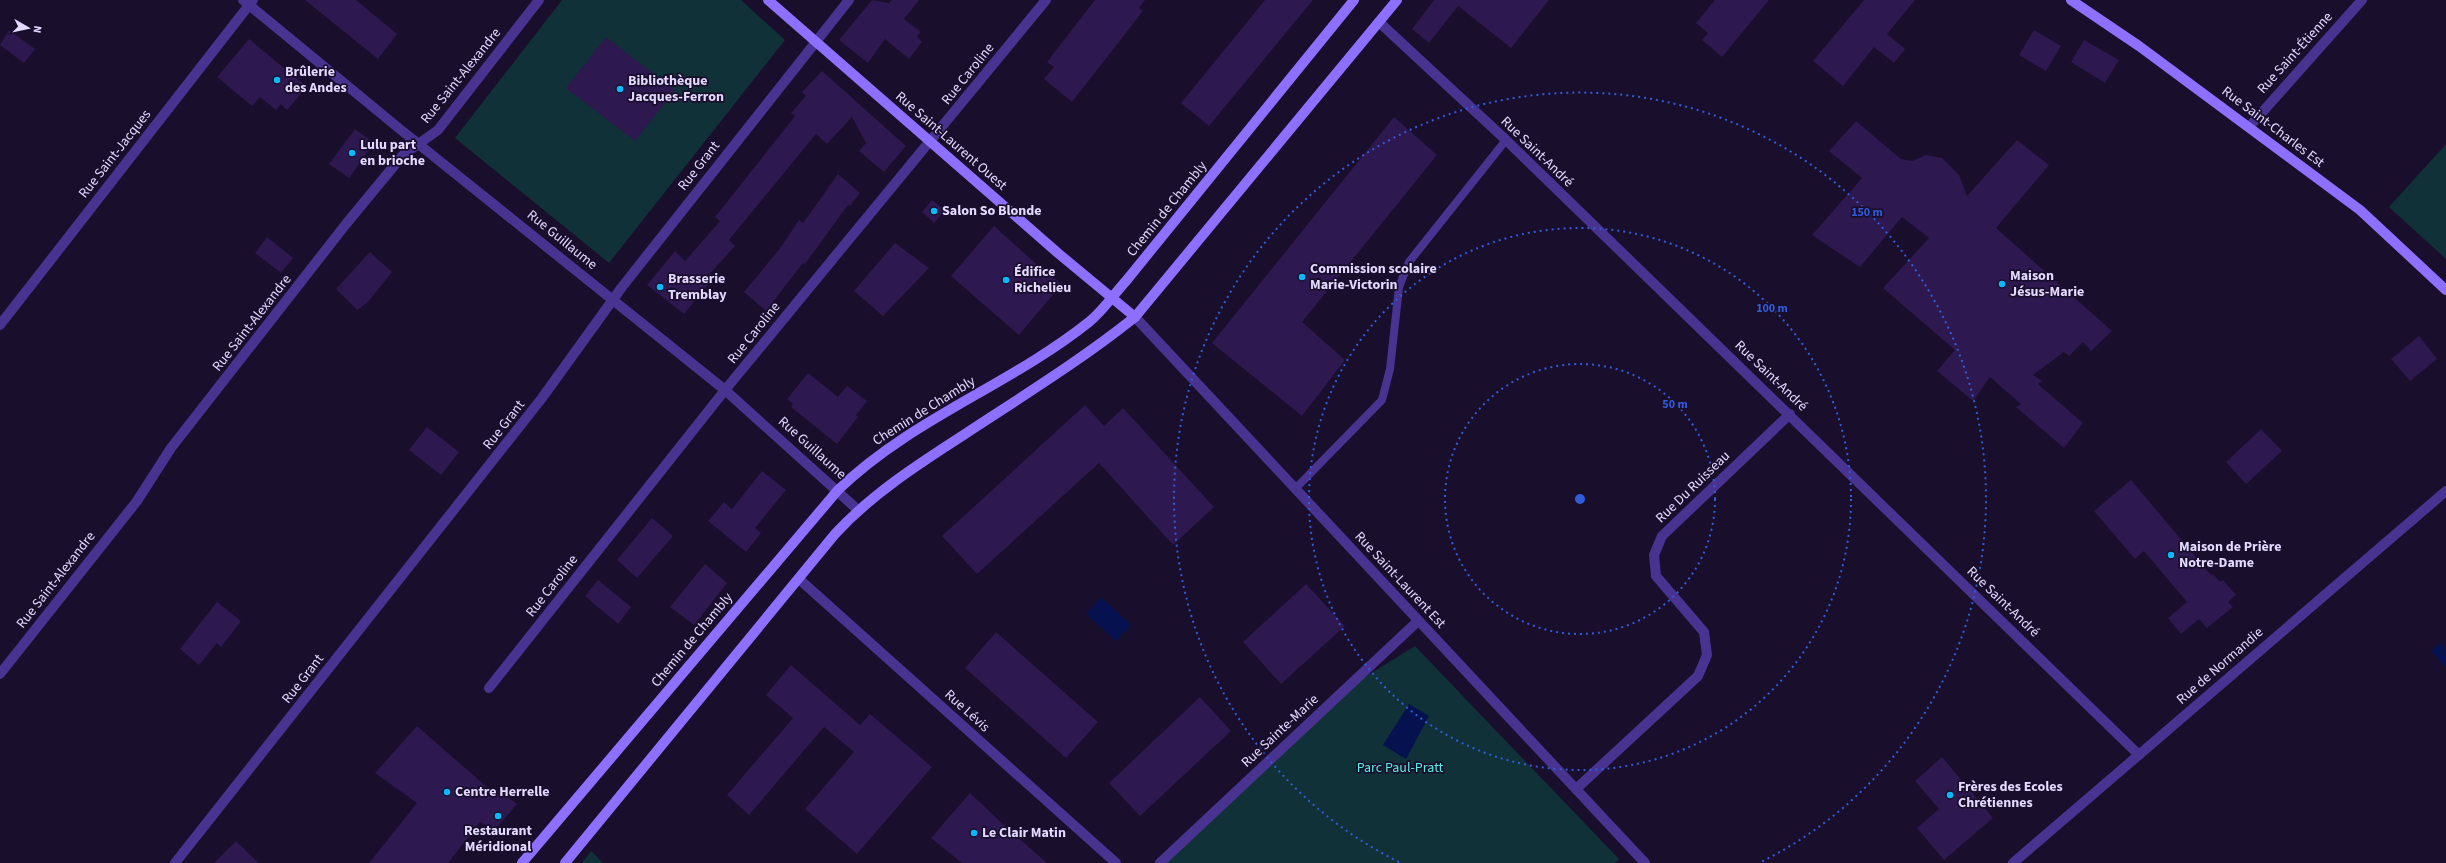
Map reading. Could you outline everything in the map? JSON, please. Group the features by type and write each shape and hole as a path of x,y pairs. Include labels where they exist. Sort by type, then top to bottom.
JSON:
{"main road":[{"name":"Rue Saint-Laurent Ouest","path":"768,0 930,142 1135,317"},
{"name":"Chemin de Chambly","path":"522,863 838,490 858,471 898,442 1060,343 1090,320 1111,297 1354,0"},
{"path":"565,863 835,534 858,510 911,469 1097,348 1135,317 1397,0"},
{"name":"Rue Saint-Charles Est","path":"2071,0 2139,46 2360,210 2446,290"}],"street":[{"name":"Rue Saint-Alexandre","path":"0,674 137,501 171,448 346,224 395,163 438,130 539,0"},
{"name":"Rue Grant","path":"175,863 542,398 613,300 849,0"},
{"name":"Rue Caroline","path":"489,688 725,390 1046,0"},
{"name":"Rue Saint-Étienne","path":"2249,127 2362,0"},
{"name":"Rue Guillaume","path":"248,2 419,144 725,390 818,474 838,490 858,510"},
{"name":"Rue Saint-Jacques","path":"0,325 248,2"},
{"name":"Rue Saint-André","path":"1378,22 1506,140 1790,414 2139,755"},
{"name":"Rue Saint-Laurent Est","path":"1135,317 1645,863"},
{"name":"Rue Du Ruisseau","path":"1576,789 1698,676 1707,655 1704,632 1656,576 1654,555 1662,536 1790,414"},
{"name":"Rue de Normandie","path":"2013,863 2446,491"},
{"name":"Rue Lévis","path":"799,579 1116,863"},
{"name":"Rue Sainte-Marie","path":"1160,863 1418,621"}],"lane":[{"path":"1295,489 1382,400 1390,369 1399,287 1410,262 1506,140"}],"green space":[{"path":"562,0 741,0 785,40 609,263 455,138"},
{"path":"2446,144 2446,259 2389,207"},
{"name":"Parc Paul-Pratt","path":"1415,646 1619,859 1615,863 1160,863 1344,690"},
{"path":"591,851 603,863 582,863"}],"shaded area":[{"path":"1101,597 1131,625 1116,641 1086,614"},
{"path":"2440,643 2446,649 2446,668 2431,651"},
{"path":"1409,704 1429,716 1406,759 1383,745"}],"building":[{"path":"305,0 356,0 397,34 378,59"},
{"path":"872,0 889,3 892,0 919,0 904,19 921,32 917,36 922,42 909,59 885,39 868,63 839,40"},
{"path":"1095,0 1145,0 1139,8 1143,11 1072,102 1044,79 1054,67 1047,62"},
{"path":"1265,0 1313,0 1209,126 1181,103"},
{"path":"1434,0 1549,0 1511,48 1458,6 1429,43 1412,29"},
{"path":"1715,0 1769,0 1722,57 1702,40 1708,33 1696,23"},
{"path":"1864,0 1915,0 1887,34 1905,49 1894,63 1874,47 1843,86 1813,61"},
{"path":"9,30 35,49 24,63 0,45"},
{"path":"2034,30 2061,46 2046,71 2019,55"},
{"name":"Bibliothèque Jacques-Ferron","path":"606,37 675,90 635,141 566,88"},
{"path":"249,39 307,87 287,110 281,104 276,110 260,97 252,106 217,77"},
{"path":"2084,40 2119,60 2105,83 2071,62"},
{"path":"822,71 906,146 884,172 859,151 866,143 852,117 827,144 816,134 729,240 735,246 706,278 710,282 684,314 647,285 675,251 685,261 720,221 715,217 795,116 791,113 806,96 802,92"},
{"name":"Commission scolaire Marie-Victorin","path":"1394,117 1437,155 1302,322 1345,360 1302,416 1212,343"},
{"name":"Maison Jésus-Marie","path":"1856,121 1901,159 1912,161 1926,155 1942,158 1959,175 1967,196 2017,140 2049,165 1996,228 2112,331 2091,351 2083,342 2069,356 2064,352 2033,375 2042,381 2038,384 2083,423 2064,448 2016,407 2021,404 1990,377 1973,401 1937,371 1955,350 1883,288 1929,238 1902,217 1860,267 1812,235 1862,178 1829,151"},
{"name":"Lulu part en brioche","path":"355,129 374,143 349,178 329,164"},
{"path":"838,174 860,193 850,206 848,205 805,264 803,263 766,311 744,292 781,247 799,220 803,223"},
{"name":"Salon So Blonde","path":"932,200 945,210 934,223 922,212"},
{"name":"Édifice Richelieu","path":"994,226 1043,270 1062,284 1019,335 951,276"},
{"path":"267,237 293,258 281,273 255,253"},
{"path":"895,243 929,268 883,316 854,291"},
{"path":"370,252 392,272 368,302 357,310 336,289"},
{"path":"2419,336 2437,359 2410,381 2391,359"},
{"path":"808,373 838,397 847,386 867,401 856,415 858,417 837,444 791,407 793,404 787,399"},
{"path":"1085,405 1104,426 1123,408 1214,507 1173,545 1099,463 977,574 942,536"},
{"path":"427,427 459,452 441,475 409,450"},
{"path":"2261,429 2282,451 2246,484 2226,462"},
{"path":"762,471 786,490 755,528 761,533 746,552 708,521 724,502 732,509"},
{"name":"Maison de Prière Notre-Dame","path":"2131,480 2211,575 2213,574 2220,582 2223,580 2236,595 2228,602 2233,607 2207,628 2199,619 2181,634 2168,618 2187,602 2144,551 2135,559 2094,511"},
{"path":"652,518 673,536 637,578 617,560"},
{"path":"705,564 727,583 694,625 670,607"},
{"path":"598,580 631,607 618,624 585,596"},
{"path":"1306,584 1345,626 1281,684 1243,642"},
{"path":"217,602 241,621 221,647 217,643 199,665 180,649"},
{"path":"996,632 1098,722 1066,758 965,668"},
{"path":"791,665 860,725 870,714 932,767 857,854 805,809 854,752 824,727 749,815 727,795 793,718 766,695"},
{"path":"1200,697 1231,731 1140,816 1109,783"},
{"name":"Centre Herrelle","path":"417,726 496,795 498,790 517,804 494,831 480,822 448,863 369,863 417,803 375,773"},
{"name":"Frères des Ecoles Chrétiennes","path":"1942,757 1993,818 1944,860 1917,828 1939,809 1915,781"},
{"name":"Le Clair Matin","path":"970,793 1047,863 962,863 931,838"},
{"path":"236,841 259,863 214,863"}],"place":[{"name":"Brûlerie des Andes","path":"277,80"},
{"name":"Bibliothèque Jacques-Ferron","path":"620,89"},
{"name":"Lulu part en brioche","path":"352,153"},
{"name":"Salon So Blonde","path":"934,211"},
{"name":"Commission scolaire Marie-Victorin","path":"1302,277"},
{"name":"Édifice Richelieu","path":"1006,280"},
{"name":"Maison Jésus-Marie","path":"2002,284"},
{"name":"Brasserie Tremblay","path":"660,287"},
{"name":"Maison de Prière Notre-Dame","path":"2171,555"},
{"name":"Centre Herrelle","path":"447,792"},
{"name":"Frères des Ecoles Chrétiennes","path":"1950,795"},
{"name":"Restaurant Méridional","path":"498,816"},
{"name":"Le Clair Matin","path":"974,833"}]}
